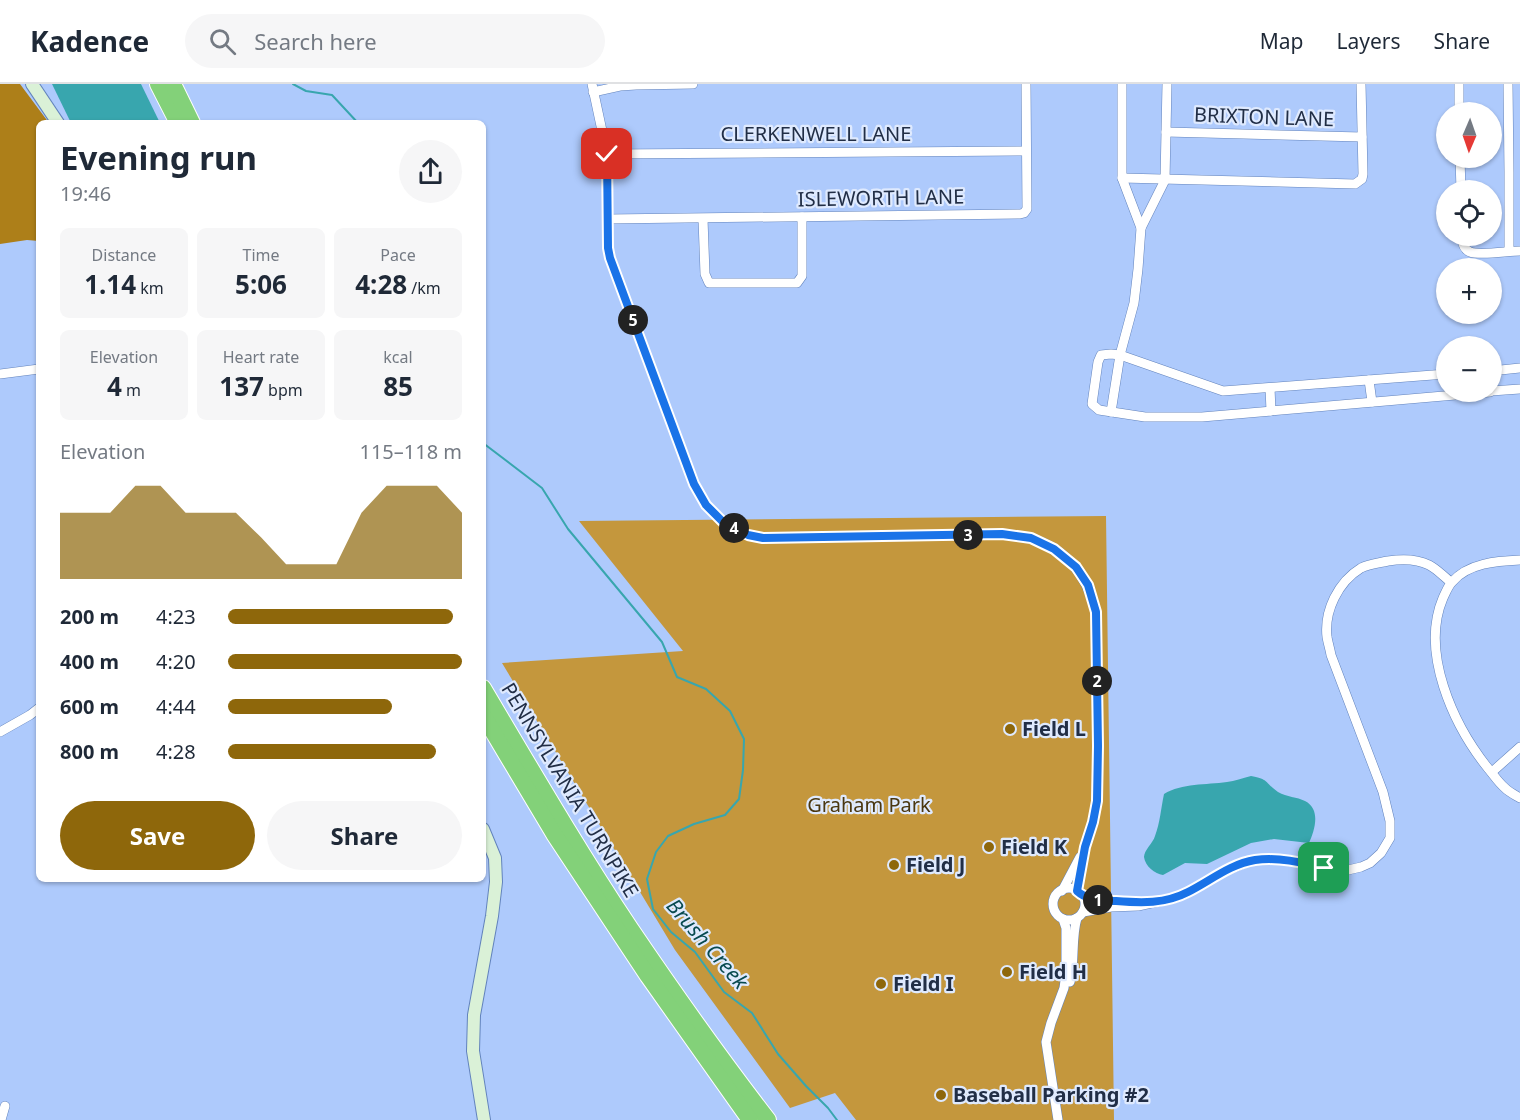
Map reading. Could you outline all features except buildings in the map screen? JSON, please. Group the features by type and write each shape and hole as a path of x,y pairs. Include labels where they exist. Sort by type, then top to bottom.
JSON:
{"highway":[{"path":"158,84 176,120"},
{"path":"173,84 191,120"},
{"name":"PENNSYLVANIA TURNPIKE","path":"486,693 630,928 768,1120"},
{"name":"PENNSYLVANIA TURNPIKE","path":"486,720 554,834 648,976 750,1120"}],"street":[{"path":"32,84 56,120"},
{"path":"693,84 592,88 607,154 610,258 694,484 706,505 724,523 748,535 763,538 1002,534 1031,538 1054,549 1076,567 1088,585 1096,612 1098,784 1093,822 1085,847 1062,891 1055,897 1053,905 1056,914 1063,919 1070,920 1111,907 1138,906 1174,898 1222,872 1252,860 1296,861 1324,868 1348,870 1370,863 1381,853 1390,838 1390,821 1383,792 1331,655 1327,637 1327,621 1331,605 1337,592 1352,575 1362,568 1391,560 1412,560 1430,565 1451,582"},
{"name":"ISLEWORTH LANE","path":"608,219 1020,214 1027,209 1026,84"},
{"path":"1122,84 1122,178 1141,228"},
{"path":"1111,412 1120,355 1134,303 1141,228 1165,180 1167,84"},
{"path":"1122,178 1355,184 1362,179 1363,174 1361,84"},
{"path":"1459,84 1460,102"},
{"path":"1508,84 1509,251"},
{"name":"BRIXTON LANE","path":"1166,132 1362,137"},
{"name":"CLERKENWELL LANE","path":"607,154 1026,150"},
{"path":"1509,172 1520,172"},
{"path":"703,219 705,274 709,283 797,283 802,276 802,218"},
{"path":"1463,246 1468,252 1520,251"},
{"path":"1436,375 1223,391 1120,355 1111,354 1101,355 1098,362 1092,404 1099,410 1145,417 1202,417 1436,396"},
{"path":"1502,370 1520,368"},
{"path":"0,374 36,369"},
{"path":"1369,380 1372,402"},
{"path":"1270,388 1271,411"},
{"path":"1502,391 1520,389"},
{"path":"1520,560 1501,561 1473,568 1451,582 1438,610 1434,639 1436,661 1456,719 1474,750 1504,787 1520,798"},
{"path":"0,732 36,711"},
{"path":"1492,772 1520,747"},
{"path":"484,1120 473,1050 474,1015 496,882 495,858 486,836"},
{"path":"1064,988 1070,981 1075,930 1084,901 1079,894 1085,847"},
{"path":"1062,891 1069,889 1101,900 1150,903"},
{"path":"1058,1120 1046,1042 1064,988 1066,928 1063,919"},
{"path":"1,1120 4,1106"}],"green space":[{"name":"Graham Park","path":"1106,516 1114,1120 856,1120 835,1093 790,1108 675,950 502,663 683,651 579,521"}],"shaded area":[{"path":"0,84 20,84 47,120 36,120 36,241 0,244"},
{"path":"52,84 141,84 159,120 70,120"},
{"path":"1251,776 1264,780 1281,794 1305,801 1310,805 1315,814 1315,820 1309,843 1274,839 1251,843 1207,864 1185,863 1163,875 1148,866 1144,854 1157,831 1164,794 1186,786 1230,782"}],"waterway":[{"name":"Brush Creek","path":"293,84 306,91 332,95 355,120"},
{"name":"Brush Creek","path":"486,445 542,488 568,529 662,642 677,677 706,689 730,711 744,739 739,799 725,815 694,824 668,836 656,852 647,879 653,909 671,932 695,952 724,992 752,1013 778,1054 837,1120"}],"place":[{"name":"Field L","path":"1010,729"},
{"name":"Field K","path":"989,847"},
{"name":"Field J","path":"894,865"},
{"name":"Field H","path":"1007,972"},
{"name":"Field I","path":"881,984"},
{"name":"Baseball Parking #2","path":"941,1095"}],"route":[{"path":"607,154 610,258 694,484 706,505 724,523 748,535 763,538 1002,534 1031,538 1054,549 1076,567 1088,585 1096,612 1098,784 1093,822 1085,847 1077,891 1082,896 1101,900 1157,902 1187,893 1222,872 1252,860 1296,861 1324,868"}]}
